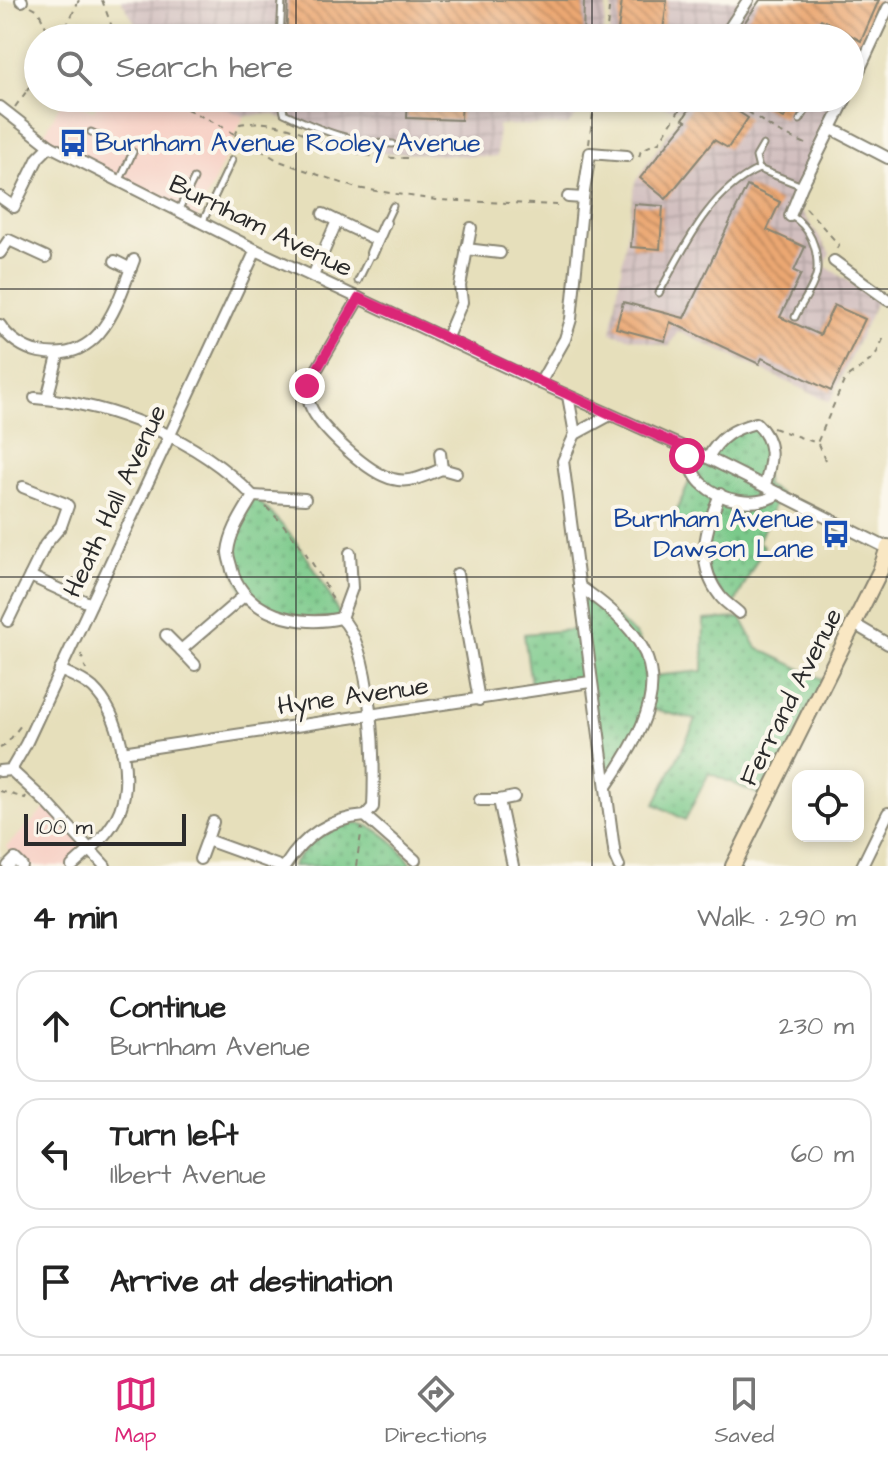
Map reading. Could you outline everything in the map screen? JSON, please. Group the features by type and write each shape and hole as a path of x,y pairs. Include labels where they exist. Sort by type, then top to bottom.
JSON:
{"street":[{"path":"732,24 748,0"},
{"path":"864,61 888,10"},
{"name":"Burnham Avenue","path":"4,111 50,146 256,250 708,458 888,548"},
{"path":"790,216 840,112"},
{"path":"832,129 888,158"},
{"path":"0,197 14,207 38,158 50,146"},
{"path":"540,383 565,339 571,319 590,153 627,156"},
{"path":"568,197 583,198"},
{"path":"323,214 377,240"},
{"path":"313,276 337,221"},
{"path":"372,253 385,223"},
{"path":"447,337 462,302 460,286 471,228"},
{"path":"0,253 9,237 46,257"},
{"path":"466,249 500,253"},
{"name":"Heath Hall Avenue","path":"6,771 33,730 256,250"},
{"path":"0,325 29,350 58,356 72,354 92,341 113,314 133,265 115,261"},
{"path":"834,261 888,300"},
{"path":"359,298 307,386 311,406 332,435 375,473 395,480 411,480 442,469 456,473"},
{"path":"58,356 41,399 107,412 172,435 240,482 253,496 305,499"},
{"path":"568,396 575,434 563,461 590,682 615,857 619,866"},
{"path":"575,434 610,415"},
{"path":"708,458 716,443 728,433 756,423 767,433 771,451 765,485"},
{"path":"685,448 693,473 702,484 720,494 754,503 779,493"},
{"path":"440,453 442,469"},
{"path":"8,621 45,545 61,526 68,506 23,487"},
{"path":"720,494 702,550 707,574 721,599 739,613"},
{"path":"253,496 233,531 228,555 235,579 245,595 281,618 328,621 341,618"},
{"name":"Ferrand Avenue","path":"733,866 880,571 888,548"},
{"path":"341,618 352,588 350,553"},
{"path":"457,574 479,700"},
{"path":"30,576 91,604"},
{"path":"579,586 610,607 637,636 652,676 650,708 632,749 607,785"},
{"path":"181,650 245,595"},
{"path":"207,840 282,866 316,830 345,818 365,816 373,807 375,740 372,715 360,658 347,623 341,618"},
{"path":"854,624 888,644"},
{"path":"166,635 195,665"},
{"path":"60,670 85,683 103,699 116,722 124,780 121,809 110,830 72,866"},
{"name":"Hyne Avenue","path":"122,752 590,682"},
{"path":"6,771 32,790 105,866"},
{"path":"480,800 514,797"},
{"path":"499,800 513,866"},
{"path":"862,866 888,813"},
{"path":"365,816 415,860"},
{"path":"200,859 213,822"}],"lane":[{"path":"281,24 282,0"},
{"path":"284,112 325,132 368,144 393,144"},
{"path":"800,120 805,112"},
{"path":"91,132 133,152 119,181"},
{"path":"759,169 756,157 763,145"},
{"path":"202,222 232,160"},
{"path":"659,293 718,196 734,181 759,169 802,186"},
{"path":"178,210 194,179"},
{"path":"385,223 393,206"},
{"path":"790,216 803,222 812,238 817,272 795,317"},
{"path":"358,281 372,253"}],"path":[{"path":"21,0 38,10 44,24"},
{"path":"68,24 79,0"},
{"path":"102,0 111,24"},
{"path":"607,24 610,0"},
{"path":"4,111 24,94"},
{"path":"191,112 279,161 356,188 398,196 556,205 572,205 583,198"},
{"path":"590,153 589,135 595,112"},
{"path":"627,156 637,159 641,150 659,142 678,112"},
{"path":"749,112 775,130 820,151"},
{"path":"235,136 240,124 258,121 279,125 374,157 407,158"},
{"path":"798,198 839,245 831,256 834,261"},
{"path":"817,443 845,379 875,357 883,339 888,336"},
{"path":"767,433 775,427 817,443 825,460"},
{"path":"253,496 284,524 310,558 341,618"},
{"path":"71,646 80,650 88,676 85,683"},
{"path":"0,748 6,745 21,725 33,730"},
{"path":"0,791 25,798 32,790"},
{"path":"356,866 365,816"}],"shaded area":[{"path":"121,0 607,0 604,24 136,24"},
{"path":"613,0 884,0 864,42 864,24 610,24"},
{"path":"56,112 236,112 244,116 197,220 41,139"},
{"path":"234,112 579,112 568,125 498,125 497,157 372,152 272,114 244,116"},
{"path":"683,112 831,112 798,184 801,210 830,253 825,266 877,300 830,402 678,331 669,347 611,333 635,182"},
{"path":"49,805 90,850 72,866 22,866 6,847"}],"green space":[{"path":"756,423 767,433 765,485 779,493 758,542 764,546 733,607 707,574 708,524 672,521 693,473 685,448 708,458 716,443"},
{"path":"253,496 303,552 341,618 281,618 245,595 228,555"},
{"path":"579,586 637,636 653,676 703,671 704,620 741,618 757,648 826,681 767,798 709,773 685,820 655,804 696,720 650,709 607,785 590,682 532,691 524,634 583,629"},
{"path":"358,823 375,829 389,839 413,866 292,866 320,837"}],"building":[{"path":"288,0 584,0 583,24 287,24"},
{"path":"622,0 667,0 664,24 619,24"},
{"path":"760,0 879,0 864,34 864,24 830,24 821,19 818,24 744,24"},
{"path":"407,112 461,112 461,120 407,118"},
{"path":"688,112 739,112 748,118 728,148 714,140 666,199 640,178 686,121 683,119"},
{"path":"772,112 787,112 784,118"},
{"path":"747,186 780,202 767,230 805,247 794,271 801,274 780,317 820,335 834,305 865,319 831,391 762,358 759,364 670,322 665,341 616,328 623,302 684,318"},
{"path":"634,204 663,206 660,249 631,247"}],"place":[{"name":"Burnham Avenue Rooley Avenue","path":"73,143"},
{"name":"Burnham Avenue Dawson Lane","path":"836,534"}],"route":[{"path":"307,386 359,298 685,448 687,456"}]}
